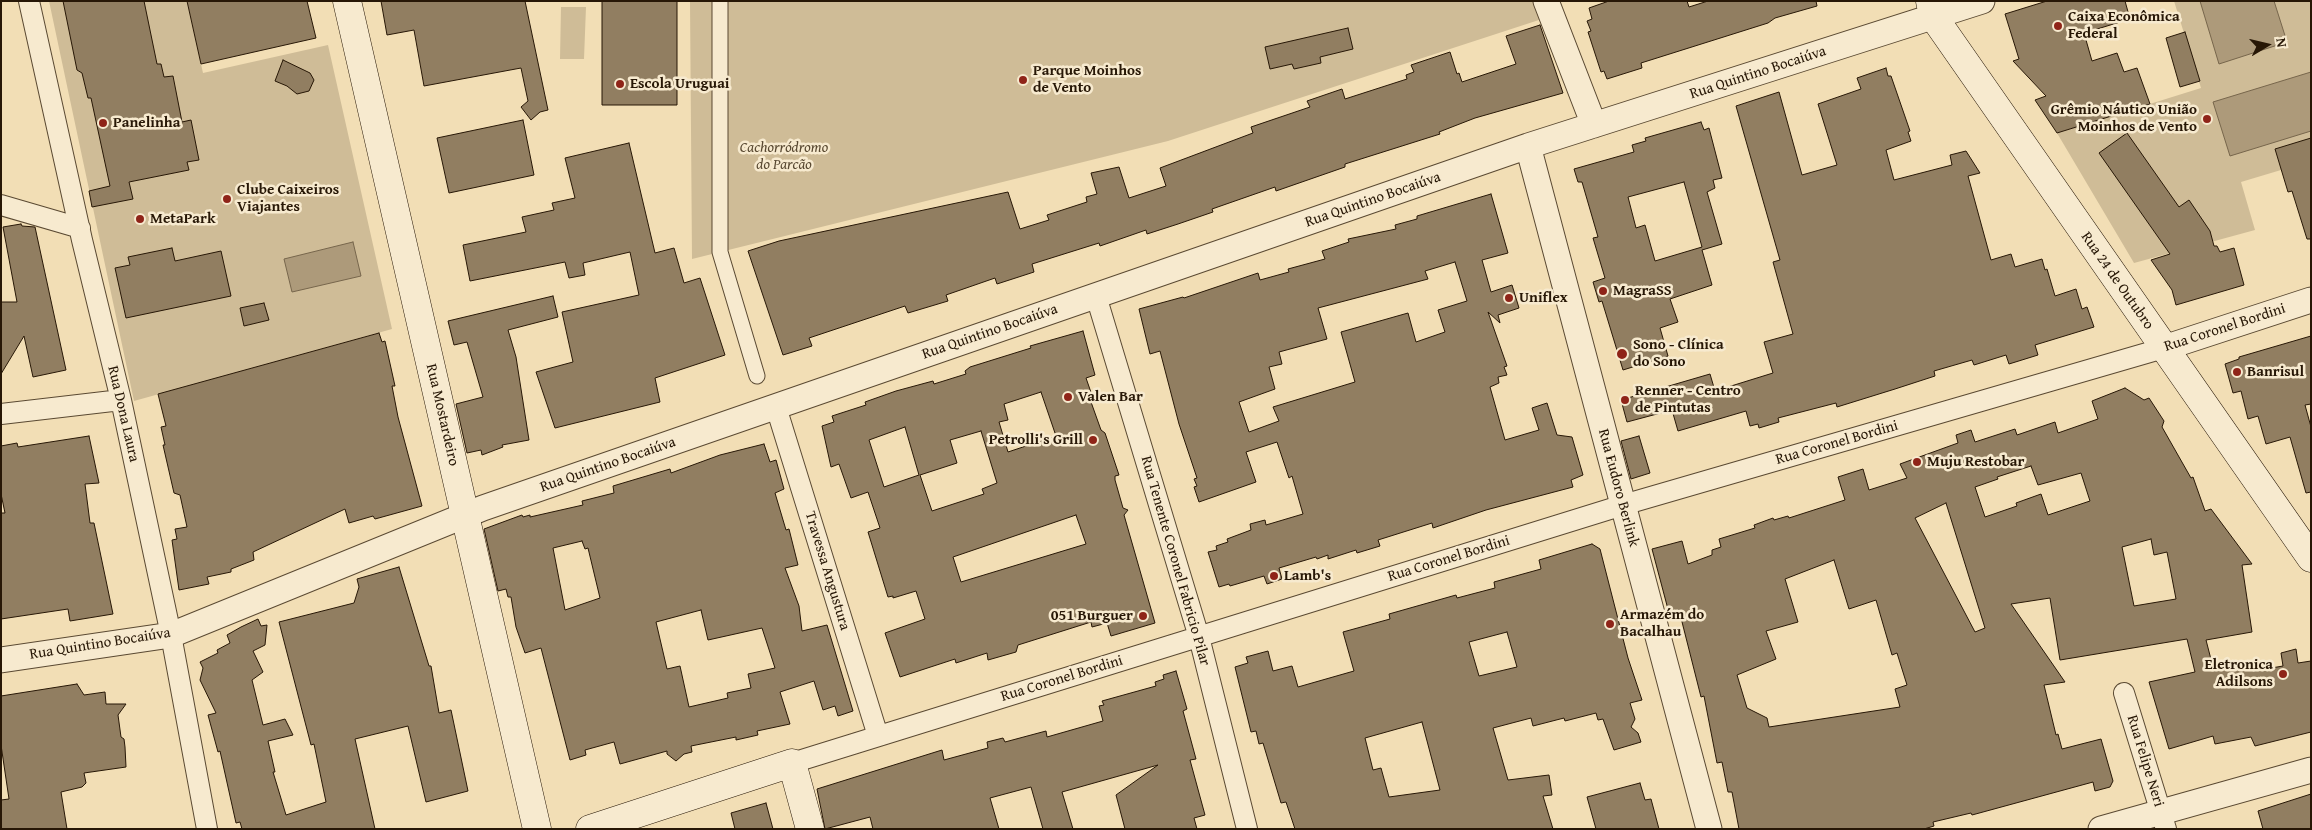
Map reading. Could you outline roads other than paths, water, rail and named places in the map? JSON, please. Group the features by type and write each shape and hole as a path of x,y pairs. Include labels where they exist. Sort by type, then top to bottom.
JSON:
{"main road":[{"name":"Rua Mostardeiro","path":"347,1 537,829"},
{"name":"Rua 24 de Outubro","path":"1931,9 2311,558"},
{"name":"Rua Coronel Bordini","path":"590,829 792,762"},
{"path":"792,762 810,829"}],"street":[{"name":"Rua Dona Laura","path":"29,1 121,400 172,635 207,829"},
{"path":"720,1 720,252 757,376"},
{"path":"1546,1 1594,125"},
{"name":"Rua Quintino Bocaiúva","path":"1,660 172,635 465,514 1528,146 1931,9 1982,1"},
{"name":"Rua Eudoro Berlink","path":"1528,146 1709,829"},
{"path":"1,205 80,228"},
{"name":"Rua Tenente Coronel Fabricio Pilar","path":"1096,296 1199,636 1248,829"},
{"name":"Rua Coronel Bordini","path":"792,762 1623,505 2164,348 2311,300"},
{"path":"1,414 121,400"},
{"name":"Travessa Angustura","path":"776,407 878,736"},
{"name":"Rua Felipe Neri","path":"2124,693 2164,820"},
{"path":"2101,829 2164,820 2311,770"}],"place":[{"name":"Caixa Econômica Federal","path":"2058,26"},
{"name":"Parque Moinhos de Vento","path":"1023,80"},
{"name":"Escola Uruguai","path":"620,84"},
{"name":"Grêmio Náutico União Moinhos de Vento","path":"2207,119"},
{"name":"Panelinha","path":"103,123"},
{"name":"Clube Caixeiros Viajantes","path":"227,199"},
{"name":"MetaPark","path":"140,219"},
{"name":"MagraSS","path":"1603,291"},
{"name":"Uniflex","path":"1509,298"},
{"name":"Sono - Clínica do Sono","path":"1622,354"},
{"name":"Banrisul","path":"2237,372"},
{"name":"Valen Bar","path":"1068,397"},
{"name":"Renner - Centro de Pintutas","path":"1625,400"},
{"name":"Petrolli's Grill","path":"1093,440"},
{"name":"Muju Restobar","path":"1917,462"},
{"name":"Lamb's","path":"1274,576"},
{"name":"051 Burguer","path":"1143,616"},
{"name":"Armazém do Bacalhau","path":"1610,624"},
{"name":"Eletronica Adilsons","path":"2283,674"}],"park label":[{"name":"Cachorródromo do Parcão","path":"784,156"}]}
